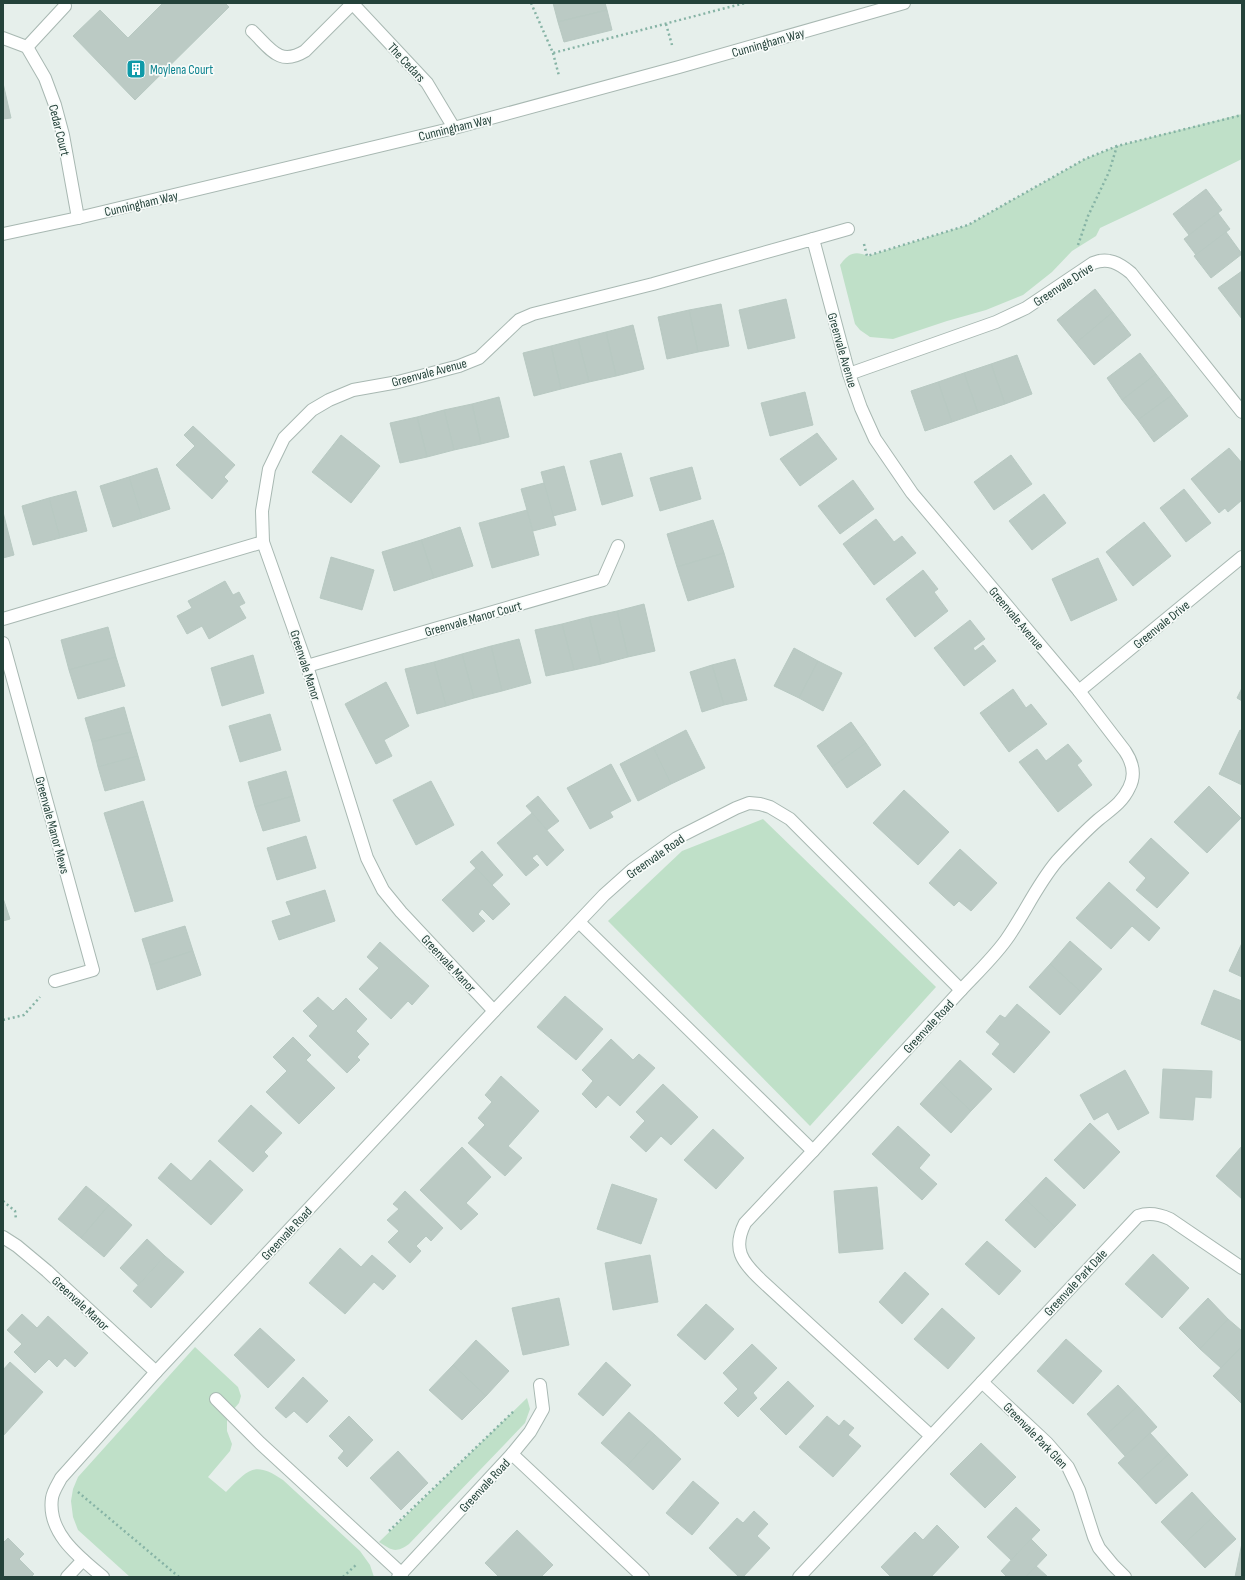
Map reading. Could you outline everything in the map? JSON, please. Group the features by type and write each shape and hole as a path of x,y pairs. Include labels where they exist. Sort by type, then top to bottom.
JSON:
{"street":[{"name":"The Cedars","path":"352,3 427,83 454,128"},
{"path":"252,31 278,55 287,58 295,57 304,51 352,3"},
{"name":"Cunningham Way","path":"3,234 78,218 454,128 679,67 904,3"},
{"path":"3,38 27,47 65,6"},
{"name":"Cedar Court","path":"27,47 45,78 55,105 63,135 78,218"},
{"path":"813,239 848,229"},
{"name":"Greenvale Avenue","path":"263,542 262,511 269,469 274,455 284,438 295,426 312,410 329,400 353,390 398,382 459,366 479,358 519,320 533,314 653,284 813,239 849,374 861,408 875,438 912,493 1079,692 1131,760 1133,768 1133,777 1130,786 1118,804 1097,821 1055,863 1038,886 1006,941 961,990"},
{"name":"Greenvale Drive","path":"849,374 996,322 1026,308 1098,261 1110,260 1119,264 1131,273 1242,412"},
{"path":"3,619 263,542"},
{"name":"Greenvale Manor","path":"263,542 307,666 367,858 383,890 400,912 494,1011"},
{"name":"Greenvale Manor Court","path":"307,666 603,580 618,546"},
{"name":"Greenvale Drive","path":"1079,692 1242,557"},
{"name":"Greenvale Manor Mews","path":"3,643 93,970 55,981"},
{"name":"Greenvale Road","path":"103,1577 83,1560 61,1537 52,1515 52,1496 61,1478 156,1372 604,895 632,870 677,838 749,803 770,807 790,820 961,990 745,1223 740,1231 738,1240 739,1251 743,1260 760,1280 931,1436"},
{"path":"579,922 813,1151"},
{"name":"Greenvale Park Dale","path":"799,1577 1138,1216 1146,1213 1161,1215 1170,1219 1242,1268"},
{"name":"Greenvale Manor","path":"3,1237 17,1246 47,1271 156,1372"},
{"name":"Greenvale Park Glen","path":"982,1382 1047,1443 1068,1467 1079,1490 1099,1548 1125,1577"},
{"name":"Greenvale Road","path":"216,1399 260,1443 400,1575 512,1454 530,1432 543,1409 540,1385"},
{"path":"512,1454 643,1577"},
{"path":"67,1577 83,1560"}],"path":[{"path":"531,3 553,53 745,3"},
{"path":"848,229 859,226 868,256 968,225 1085,159 1117,146 1242,115"},
{"path":"1087,267 1078,245 1088,216 1109,172 1117,146"},
{"path":"3,1020 24,1015 55,981"},
{"path":"384,1536 540,1385"},
{"path":"61,1478 179,1577"},
{"path":"343,1577 359,1562"}],"green space":[{"path":"1242,114 1242,159 1100,228 1096,236 1072,251 1052,272 1023,295 986,310 893,339 870,337 860,330 855,324 840,265 852,254 859,253 868,256 968,225 1085,159 1117,146"},
{"path":"763,819 936,987 810,1126 608,921 682,851"},
{"path":"195,1347 238,1387 241,1396 239,1403 227,1417 227,1431 232,1444 230,1451 208,1477 226,1492 240,1478 252,1470 265,1470 283,1480 360,1551 370,1565 374,1577 130,1577 78,1530 73,1517 71,1501 73,1489 78,1477"},
{"path":"527,1398 530,1409 525,1423 409,1544 400,1549 394,1550 379,1542"}],"building":[{"name":"Moylena Court","path":"163,3 225,3 229,7 135,100 73,36 100,10 128,38"},
{"path":"553,3 605,3 607,10 558,22"},
{"path":"607,10 612,30 564,42 558,22"},
{"path":"3,83 11,118 3,119"},
{"path":"1206,189 1222,210 1189,235 1173,214"},
{"path":"1218,213 1230,229 1196,255 1184,239"},
{"path":"1226,232 1242,254 1211,278 1194,256"},
{"path":"1242,271 1242,319 1218,288"},
{"path":"1095,289 1113,312 1076,343 1057,320"},
{"path":"786,299 795,338 748,349 739,310"},
{"path":"721,304 729,346 698,352 689,310"},
{"path":"689,310 698,352 667,359 658,317"},
{"path":"1113,312 1131,335 1094,365 1076,343"},
{"path":"633,325 644,369 616,376 606,332"},
{"path":"606,332 616,376 589,382 578,339"},
{"path":"578,339 589,382 561,389 551,346"},
{"path":"551,346 561,389 534,396 523,353"},
{"path":"1140,353 1156,374 1122,400 1107,378"},
{"path":"1017,355 1032,394 1005,404 991,364"},
{"path":"991,364 1005,404 978,413 964,373"},
{"path":"964,373 978,413 952,422 938,382"},
{"path":"1156,374 1172,395 1138,420 1122,400"},
{"path":"938,382 952,422 925,431 911,391"},
{"path":"805,392 813,425 770,436 761,403"},
{"path":"1172,395 1188,416 1154,442 1138,420"},
{"path":"499,397 509,437 481,444 472,404"},
{"path":"472,404 481,444 454,450 444,410"},
{"path":"444,410 454,450 427,457 417,417"},
{"path":"417,417 427,457 400,463 390,423"},
{"path":"193,426 235,465 224,477 228,481 212,499 176,465 195,446 184,435"},
{"path":"817,433 837,459 800,486 780,459"},
{"path":"341,435 380,466 351,503 312,472"},
{"path":"1229,448 1242,463 1242,500 1228,512 1225,508 1219,513 1191,479"},
{"path":"621,453 633,496 602,505 590,461"},
{"path":"1011,455 1032,484 994,510 974,482"},
{"path":"564,466 576,510 553,516 541,472"},
{"path":"692,467 701,499 660,511 650,478"},
{"path":"157,468 170,509 142,518 129,477"},
{"path":"129,477 142,518 113,527 100,486"},
{"path":"853,480 874,509 840,534 818,506"},
{"path":"544,483 556,525 533,531 521,489"},
{"path":"1184,489 1211,523 1186,542 1160,508"},
{"path":"76,491 87,531 60,538 49,498"},
{"path":"1044,494 1066,523 1032,550 1009,521"},
{"path":"49,498 60,538 33,545 22,506"},
{"path":"527,510 539,555 492,568 479,523"},
{"path":"3,512 14,555 3,558"},
{"path":"876,519 894,542 902,536 916,553 874,585 843,544"},
{"path":"713,520 724,553 677,567 667,534"},
{"path":"1144,522 1171,556 1133,586 1106,552"},
{"path":"460,527 473,566 434,578 421,540"},
{"path":"421,540 434,578 394,591 382,552"},
{"path":"724,553 734,587 688,601 677,567"},
{"path":"331,557 374,570 362,610 320,598"},
{"path":"1098,558 1117,600 1071,621 1052,579"},
{"path":"923,570 938,589 934,592 948,611 915,637 886,599"},
{"path":"225,581 233,595 239,592 245,603 239,606 246,618 209,639 202,626 187,634 177,616 192,608 188,601"},
{"path":"644,604 655,651 628,657 617,611"},
{"path":"617,611 628,657 601,664 589,617"},
{"path":"589,617 601,664 574,670 562,624"},
{"path":"970,620 985,639 973,648 975,651 983,645 996,661 964,686 934,648"},
{"path":"562,624 574,670 546,676 535,630"},
{"path":"108,627 116,657 69,670 61,640"},
{"path":"519,639 531,683 502,691 491,646"},
{"path":"491,646 502,691 474,698 462,654"},
{"path":"794,648 818,661 799,698 774,686"},
{"path":"462,654 474,698 446,706 434,662"},
{"path":"253,655 264,693 222,706 211,668"},
{"path":"116,657 125,686 78,699 69,670"},
{"path":"735,659 747,700 724,705 712,665"},
{"path":"818,661 842,673 823,711 799,698"},
{"path":"434,662 446,706 417,714 405,669"},
{"path":"712,665 724,705 702,712 690,672"},
{"path":"386,682 409,726 384,740 392,756 376,764 345,704"},
{"path":"1242,688 1242,701 1237,698"},
{"path":"1013,689 1026,708 1031,704 1047,724 1009,752 980,713"},
{"path":"124,707 131,732 92,742 85,718"},
{"path":"270,714 281,750 240,762 229,726"},
{"path":"851,722 866,743 832,767 817,746"},
{"path":"686,730 705,768 671,784 653,747"},
{"path":"1240,730 1242,731 1242,785 1219,774"},
{"path":"131,732 138,756 98,767 92,742"},
{"path":"866,743 881,765 847,788 832,767"},
{"path":"1068,744 1082,761 1077,765 1092,785 1058,812 1019,762 1037,749 1046,761"},
{"path":"653,747 671,784 638,801 620,764"},
{"path":"138,756 145,780 105,791 98,767"},
{"path":"611,764 631,801 610,812 613,817 590,829 567,788"},
{"path":"286,771 293,796 255,807 248,782"},
{"path":"431,781 454,825 416,845 393,800"},
{"path":"1209,786 1241,818 1207,853 1174,822"},
{"path":"904,790 949,832 918,865 873,823"},
{"path":"293,796 300,821 263,831 255,807"},
{"path":"538,796 559,821 547,830 526,806"},
{"path":"143,801 173,901 135,912 104,813"},
{"path":"532,813 564,850 547,866 537,854 532,858 539,865 526,876 497,843"},
{"path":"306,836 316,868 277,880 267,848"},
{"path":"1151,838 1189,873 1157,908 1136,890 1146,878 1129,862"},
{"path":"960,849 997,883 971,911 959,901 954,906 929,883"},
{"path":"482,851 503,875 492,885 470,862"},
{"path":"476,868 510,904 493,920 482,909 478,914 485,921 473,932 442,900"},
{"path":"1109,882 1160,928 1149,941 1132,926 1111,949 1076,918"},
{"path":"325,890 335,921 279,940 272,921 291,915 286,902"},
{"path":"3,898 10,919 3,921"},
{"path":"185,926 193,951 150,965 142,939"},
{"path":"1070,941 1102,969 1081,992 1050,964"},
{"path":"380,942 429,986 412,1005 408,1001 391,1019 359,989 379,968 367,957"},
{"path":"1242,943 1242,977 1229,971"},
{"path":"193,951 201,975 157,990 150,965"},
{"path":"1050,964 1081,992 1060,1015 1029,987"},
{"path":"1214,990 1242,1001 1242,1041 1201,1024"},
{"path":"565,996 603,1029 576,1060 537,1027"},
{"path":"318,997 333,1011 346,998 367,1019 356,1031 369,1044 357,1057 360,1060 347,1073 309,1036 318,1026 303,1011"},
{"path":"1017,1004 1050,1032 1014,1073 992,1054 1000,1044 986,1032 1000,1015 1005,1018"},
{"path":"293,1037 311,1055 306,1060 335,1088 299,1124 266,1092 287,1071 273,1057"},
{"path":"611,1039 633,1060 639,1054 655,1068 620,1106 608,1095 596,1108 582,1094 593,1081 582,1070"},
{"path":"960,1060 992,1089 971,1111 940,1082"},
{"path":"1163,1069 1212,1071 1211,1098 1195,1097 1193,1120 1160,1118"},
{"path":"1125,1070 1149,1113 1118,1130 1108,1112 1094,1120 1080,1095"},
{"path":"501,1076 539,1111 508,1146 522,1158 505,1176 468,1143 485,1125 478,1118 492,1102 485,1095"},
{"path":"940,1082 971,1111 951,1133 920,1104"},
{"path":"663,1084 698,1117 671,1145 661,1136 646,1152 630,1137 645,1121 636,1112"},
{"path":"251,1105 282,1133 264,1152 268,1156 253,1172 218,1141"},
{"path":"1090,1123 1120,1152 1084,1189 1054,1160"},
{"path":"898,1126 930,1155 919,1168 937,1184 922,1200 872,1154"},
{"path":"713,1129 744,1158 716,1189 684,1160"},
{"path":"1242,1146 1242,1199 1216,1176"},
{"path":"462,1147 491,1177 466,1203 478,1214 461,1230 420,1190"},
{"path":"210,1160 243,1190 211,1225 158,1178 171,1163 191,1181"},
{"path":"1046,1177 1076,1205 1055,1227 1025,1199"},
{"path":"612,1184 657,1199 641,1244 597,1229"},
{"path":"86,1186 109,1205 81,1238 58,1219"},
{"path":"877,1187 883,1249 839,1253 834,1191"},
{"path":"405,1191 443,1228 431,1241 426,1236 416,1246 421,1251 410,1263 388,1242 399,1231 387,1220 399,1209 393,1204"},
{"path":"1025,1199 1055,1227 1035,1248 1005,1220"},
{"path":"109,1205 132,1225 104,1257 81,1238"},
{"path":"147,1239 165,1256 138,1285 120,1268"},
{"path":"987,1241 1021,1271 999,1295 965,1264"},
{"path":"340,1248 361,1267 372,1255 396,1276 383,1290 374,1282 345,1314 309,1283"},
{"path":"1153,1254 1189,1288 1162,1318 1125,1284"},
{"path":"650,1255 658,1302 613,1310 605,1263"},
{"path":"165,1256 184,1272 151,1308 133,1291"},
{"path":"905,1272 929,1294 902,1324 879,1302"},
{"path":"559,1298 569,1345 523,1355 512,1308"},
{"path":"1208,1298 1228,1319 1200,1349 1179,1328"},
{"path":"706,1304 734,1329 705,1360 677,1335"},
{"path":"942,1308 975,1338 948,1369 914,1339"},
{"path":"22,1314 37,1328 48,1316 88,1353 75,1367 65,1358 57,1367 49,1359 35,1373 14,1352 22,1344 7,1330"},
{"path":"1228,1319 1242,1331 1242,1347 1221,1368 1200,1349"},
{"path":"260,1328 295,1360 268,1388 234,1355"},
{"path":"1066,1339 1102,1371 1073,1404 1037,1371"},
{"path":"476,1340 509,1371 486,1396 453,1365"},
{"path":"752,1344 777,1368 753,1393 757,1398 738,1417 724,1403 738,1389 723,1373"},
{"path":"1241,1347 1242,1388 1234,1396 1213,1376"},
{"path":"10,1362 43,1392 3,1436 3,1370"},
{"path":"606,1362 631,1385 603,1416 578,1394"},
{"path":"453,1365 486,1396 462,1420 429,1390"},
{"path":"303,1377 328,1401 307,1423 294,1411 286,1418 275,1408"},
{"path":"788,1381 814,1406 786,1435 760,1409"},
{"path":"1118,1385 1138,1406 1106,1435 1087,1414"},
{"path":"1242,1388 1242,1404 1234,1396"},
{"path":"1138,1406 1157,1427 1125,1456 1106,1435"},
{"path":"629,1412 655,1435 627,1466 601,1443"},
{"path":"349,1416 373,1440 347,1467 338,1458 344,1451 329,1436"},
{"path":"827,1416 839,1426 844,1420 854,1428 848,1435 861,1446 833,1477 799,1447"},
{"path":"1150,1433 1169,1454 1137,1483 1118,1463"},
{"path":"655,1435 681,1459 653,1490 627,1466"},
{"path":"981,1443 1016,1477 985,1508 950,1474"},
{"path":"398,1451 428,1483 401,1510 370,1478"},
{"path":"1169,1454 1188,1475 1156,1504 1137,1483"},
{"path":"693,1481 719,1503 692,1535 666,1513"},
{"path":"1192,1492 1214,1516 1183,1545 1161,1522"},
{"path":"1016,1507 1040,1530 1011,1560 987,1537"},
{"path":"754,1511 768,1524 757,1536 770,1548 743,1577 739,1577 709,1548 737,1518 743,1523"},
{"path":"1214,1516 1236,1539 1205,1568 1183,1545"},
{"path":"937,1525 959,1547 931,1577 891,1577 881,1567 915,1532 923,1540"},
{"path":"517,1530 553,1565 541,1577 499,1577 485,1563"},
{"path":"8,1538 24,1554 19,1559 34,1574 31,1577 3,1577 3,1543"},
{"path":"1031,1539 1047,1555 1026,1577 1007,1577 1001,1571"},
{"path":"1242,1543 1242,1577 1235,1577"},
{"path":"1036,1566 1048,1577 1026,1577"}],"place":[{"name":"Moylena Court","path":"136,69"}]}
